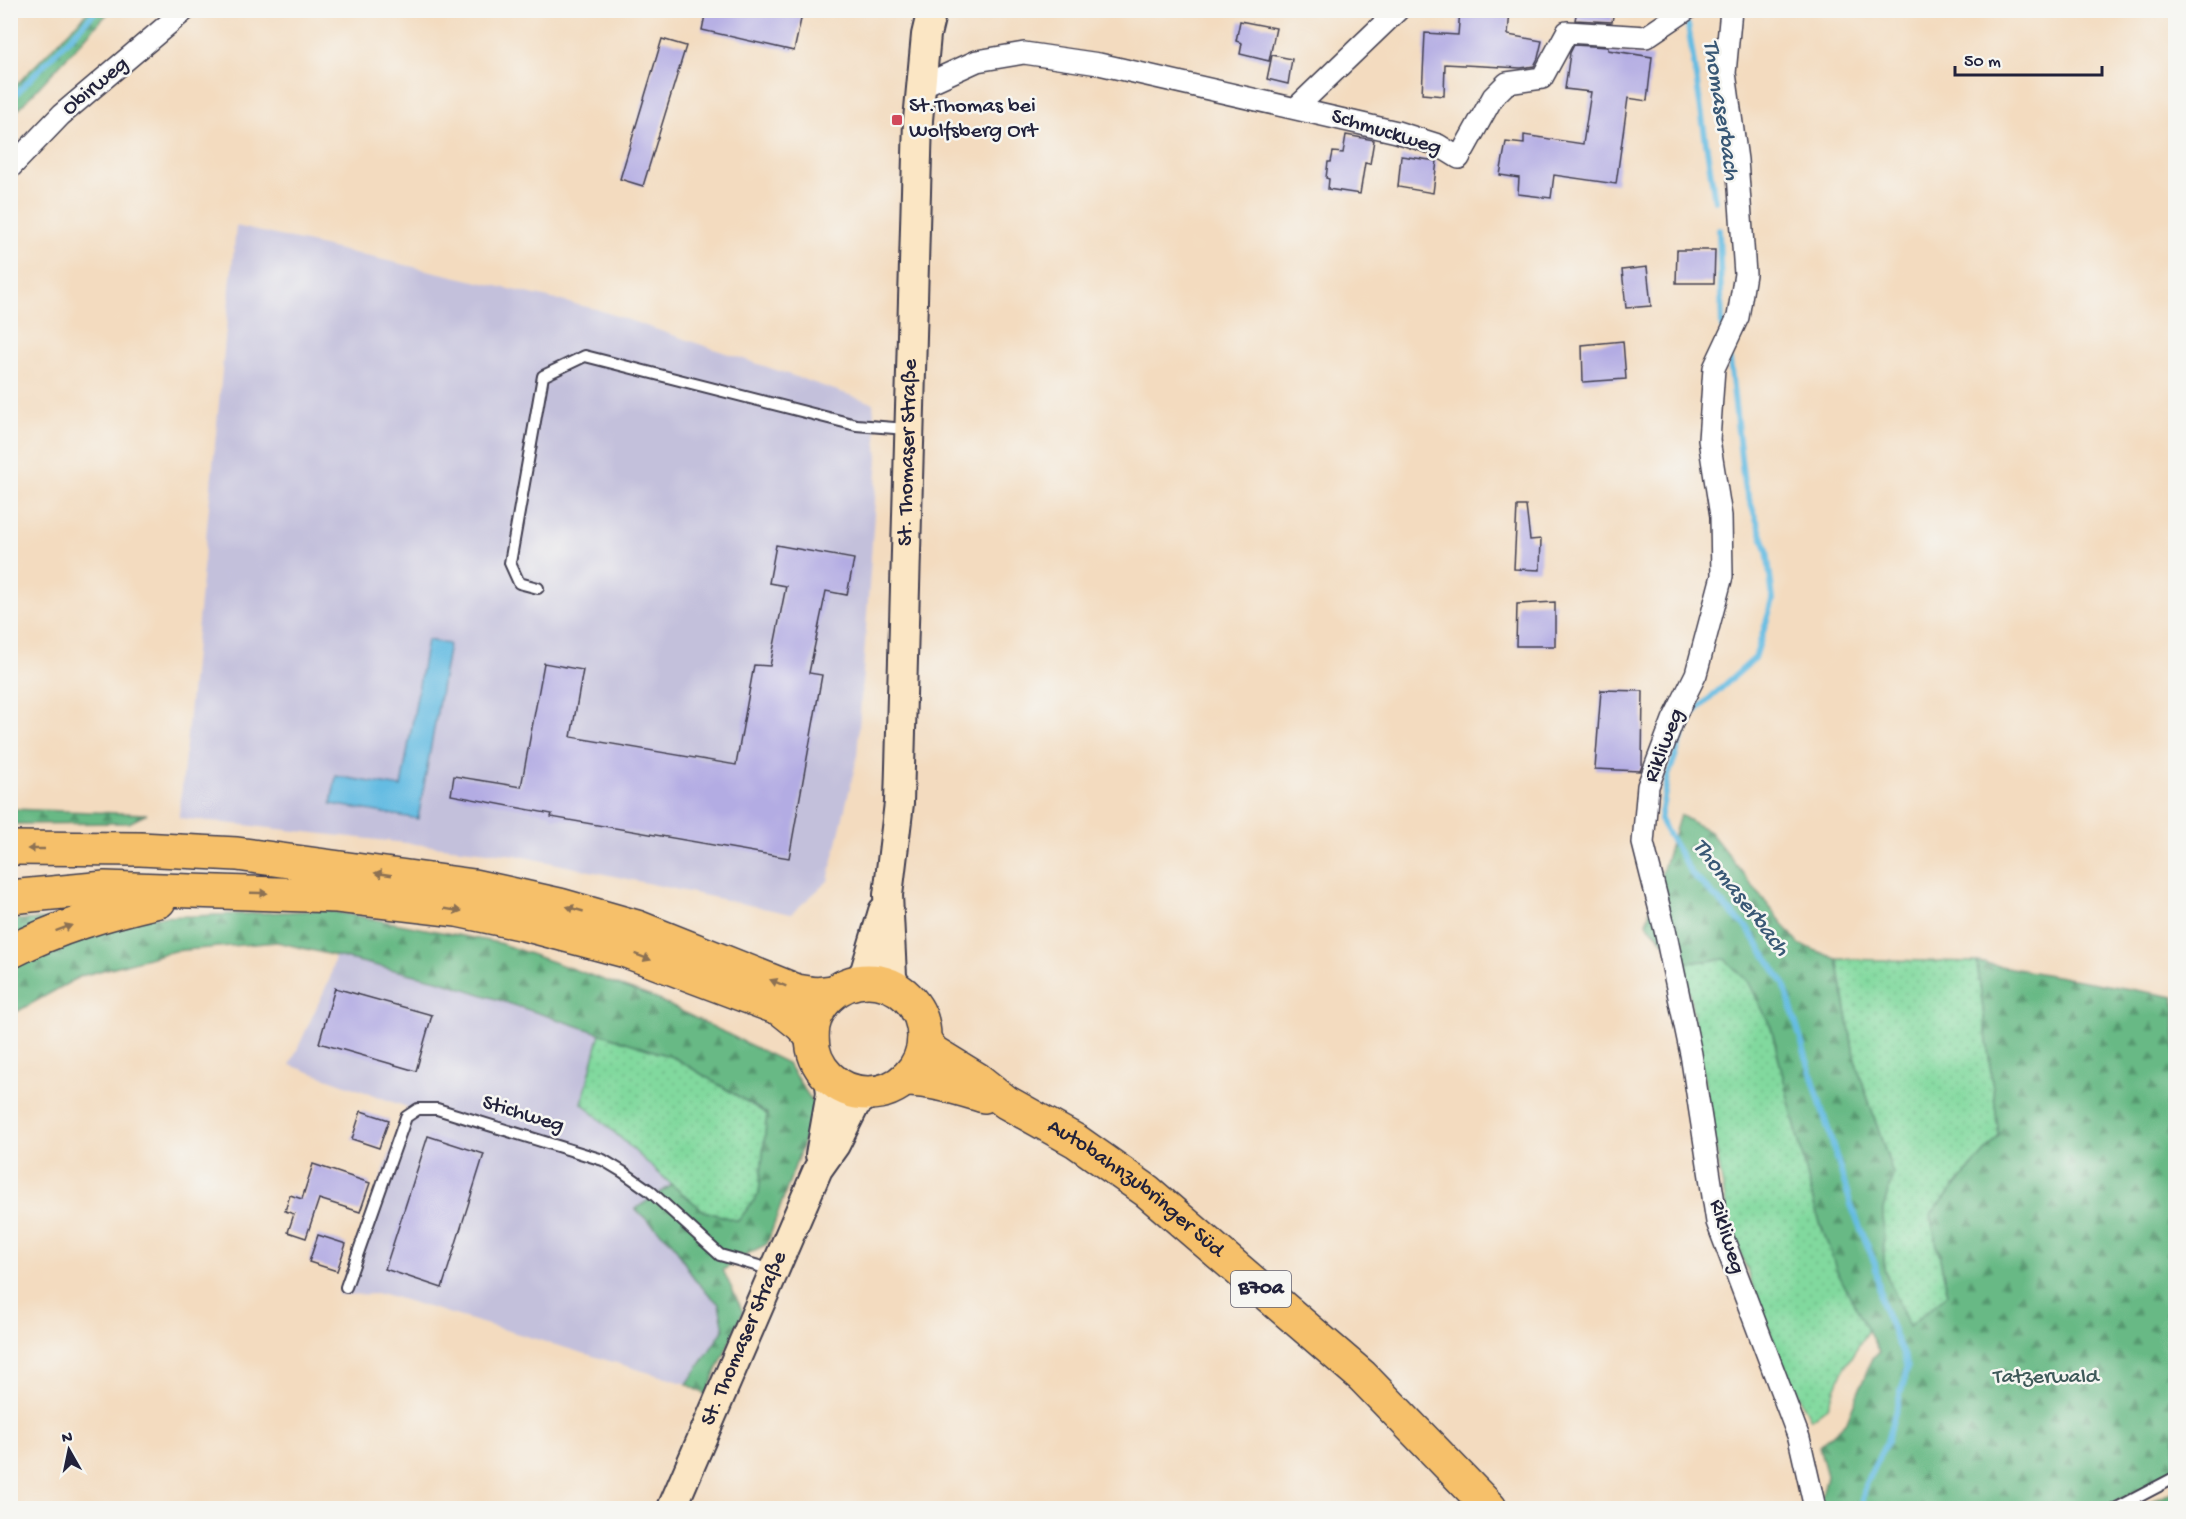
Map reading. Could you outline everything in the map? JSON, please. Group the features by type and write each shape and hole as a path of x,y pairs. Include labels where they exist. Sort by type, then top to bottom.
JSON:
{"main road":[{"name":"St. Thomaser Straße","path":"896,988 892,976 888,895 899,802 920,87 926,35 932,10"},
{"path":"10,848 140,849 237,854 474,886 560,905 637,927 797,991 816,994 846,987 878,981 896,988 914,1005 924,1027 922,1055 915,1069 904,1080 888,1089 871,1093 855,1092 841,1086 829,1077 814,1052 813,1024 818,1012 846,987"},
{"path":"10,874 71,867 149,865 325,866"},
{"path":"10,897 105,888 338,896 456,910 524,924 626,951 781,1009 812,1037"},
{"path":"10,952 36,938 101,914 201,891"},
{"name":"St. Thomaser Straße","path":"846,987 865,971 888,895"},
{"name":"Autobahnzubringer Süd","path":"924,1040 933,1052 977,1079 1006,1102 1076,1141 1147,1191 1362,1376 1490,1509"},
{"name":"St. Thomaser Straße","path":"818,1169 821,1139 831,1093 829,1077"},
{"name":"Autobahnzubringer Süd","path":"904,1080 944,1084 1006,1102"},
{"name":"St. Thomaser Straße","path":"672,1509 818,1169 835,1144 856,1103 871,1093"}],"street":[{"name":"Obirweg","path":"10,168 61,115 185,10"},
{"name":"Schmuckweg","path":"1296,108 1398,10"},
{"name":"Schmuckweg","path":"920,87 977,61 1024,53 1099,64 1397,132 1438,146 1459,158 1493,97 1507,83 1542,78 1567,32 1646,37 1686,10"},
{"name":"Rikliweg","path":"1731,10 1725,73 1737,160 1745,274 1738,317 1714,368 1709,440 1721,516 1722,576 1696,674 1673,720 1647,786 1643,843 1665,930 1691,1054 1717,1222 1799,1438 1815,1509"}],"lane":[{"path":"538,588 519,583 510,563 543,376 585,356 856,425 910,429"},
{"name":"Stichweg","path":"346,1287 406,1117 418,1109 437,1109 603,1160 650,1191 720,1255 776,1270"},
{"path":"2116,1509 2175,1477"}],"shaded area":[{"path":"236,226 596,309 873,403 878,457 857,758 828,881 791,914 515,855 179,818"},
{"path":"335,956 441,981 600,1033 582,1103 672,1185 635,1210 673,1243 694,1279 719,1304 724,1329 687,1384 384,1294 338,1295 407,1107 290,1065 330,978"}],"green space":[{"path":"89,11 110,11 11,117 11,90"},
{"path":"11,809 147,814 129,823 11,824"},
{"name":"Tatzerwald","path":"1680,815 1710,832 1799,944 1837,959 1855,1060 1893,1174 1883,1209 1884,1269 1909,1326 1948,1294 1930,1215 1999,1136 1977,962 2175,997 2175,1471 2105,1508 1825,1508 1821,1499 1827,1476 1819,1446 1847,1421 1872,1358 1879,1352 1837,1271 1815,1208 1771,1027 1749,983 1725,959 1684,963 1646,923"},
{"path":"326,910 499,943 652,997 787,1063 816,1107 767,1244 723,1270 743,1312 706,1395 687,1384 724,1329 719,1304 694,1279 673,1243 635,1209 672,1185 704,1211 738,1221 759,1194 767,1114 675,1058 441,981 277,942 174,951 81,976 11,1015 11,920"},
{"path":"1726,959 1749,982 1771,1027 1815,1208 1837,1271 1868,1330 1844,1368 1828,1406 1811,1419 1781,1361 1729,1222 1684,963"},
{"path":"1837,959 1977,962 1999,1136 1930,1215 1948,1294 1909,1327 1884,1269 1883,1209 1893,1174 1855,1060"},
{"path":"600,1033 675,1058 767,1114 759,1194 738,1221 704,1211 582,1103"},
{"path":"2175,1490 2175,1508 2141,1508"}],"water":[{"path":"427,640 449,644 418,819 331,804 336,776 401,787"}],"building":[{"path":"706,10 803,10 794,51 702,30"},
{"path":"1460,10 1510,10 1508,35 1542,41 1534,66 1521,68 1445,64 1444,96 1422,94 1425,33 1458,35"},
{"path":"1577,10 1614,10 1612,22 1575,20"},
{"path":"1240,21 1276,28 1269,61 1240,54 1242,43 1236,41"},
{"path":"662,39 686,46 643,186 620,179"},
{"path":"1574,45 1608,47 1608,50 1652,57 1647,101 1628,98 1616,184 1554,175 1551,198 1518,194 1519,178 1500,175 1506,142 1524,144 1524,135 1583,144 1591,92 1565,89 1570,53"},
{"path":"1272,55 1292,59 1288,84 1267,79"},
{"path":"1346,135 1374,140 1370,164 1365,163 1360,194 1328,189 1329,179 1326,178 1328,162 1331,162 1333,152 1343,153"},
{"path":"1401,156 1437,161 1433,193 1398,187"},
{"path":"1677,250 1715,250 1714,283 1676,283"},
{"path":"1647,267 1651,306 1626,308 1622,270"},
{"path":"1623,341 1626,379 1583,382 1582,345"},
{"path":"1517,506 1526,506 1530,540 1541,539 1540,570 1514,569"},
{"path":"776,545 854,559 847,595 826,591 809,673 822,675 789,858 551,817 552,814 451,795 454,776 521,787 544,663 583,670 571,737 736,765 754,665 770,666 786,586 769,583"},
{"path":"1555,602 1555,646 1516,646 1517,604"},
{"path":"1601,690 1643,691 1642,766 1640,771 1595,769"},
{"path":"335,988 432,1015 416,1071 319,1043"},
{"path":"361,1111 389,1120 379,1148 352,1139"},
{"path":"428,1136 484,1154 442,1288 385,1269"},
{"path":"313,1164 370,1183 360,1212 319,1199 306,1238 288,1232 294,1214 285,1211 290,1195 302,1199"},
{"path":"318,1235 346,1244 337,1271 309,1262"}],"waterway":[{"name":"Thomaserbach","path":"10,100 97,10"},
{"name":"Thomaserbach","path":"1688,25 1715,201"},
{"name":"Thomaserbach","path":"1719,229 1722,327"},
{"name":"Thomaserbach","path":"1730,361 1744,484 1767,550 1773,600 1755,658 1690,716 1668,776 1660,820 1691,873 1748,929 1784,984 1851,1205 1875,1264 1882,1304 1908,1367 1887,1441 1865,1485 1862,1508"}],"place":[{"name":"St.Thomas bei Wolfsberg Ort","path":"897,120"}]}
